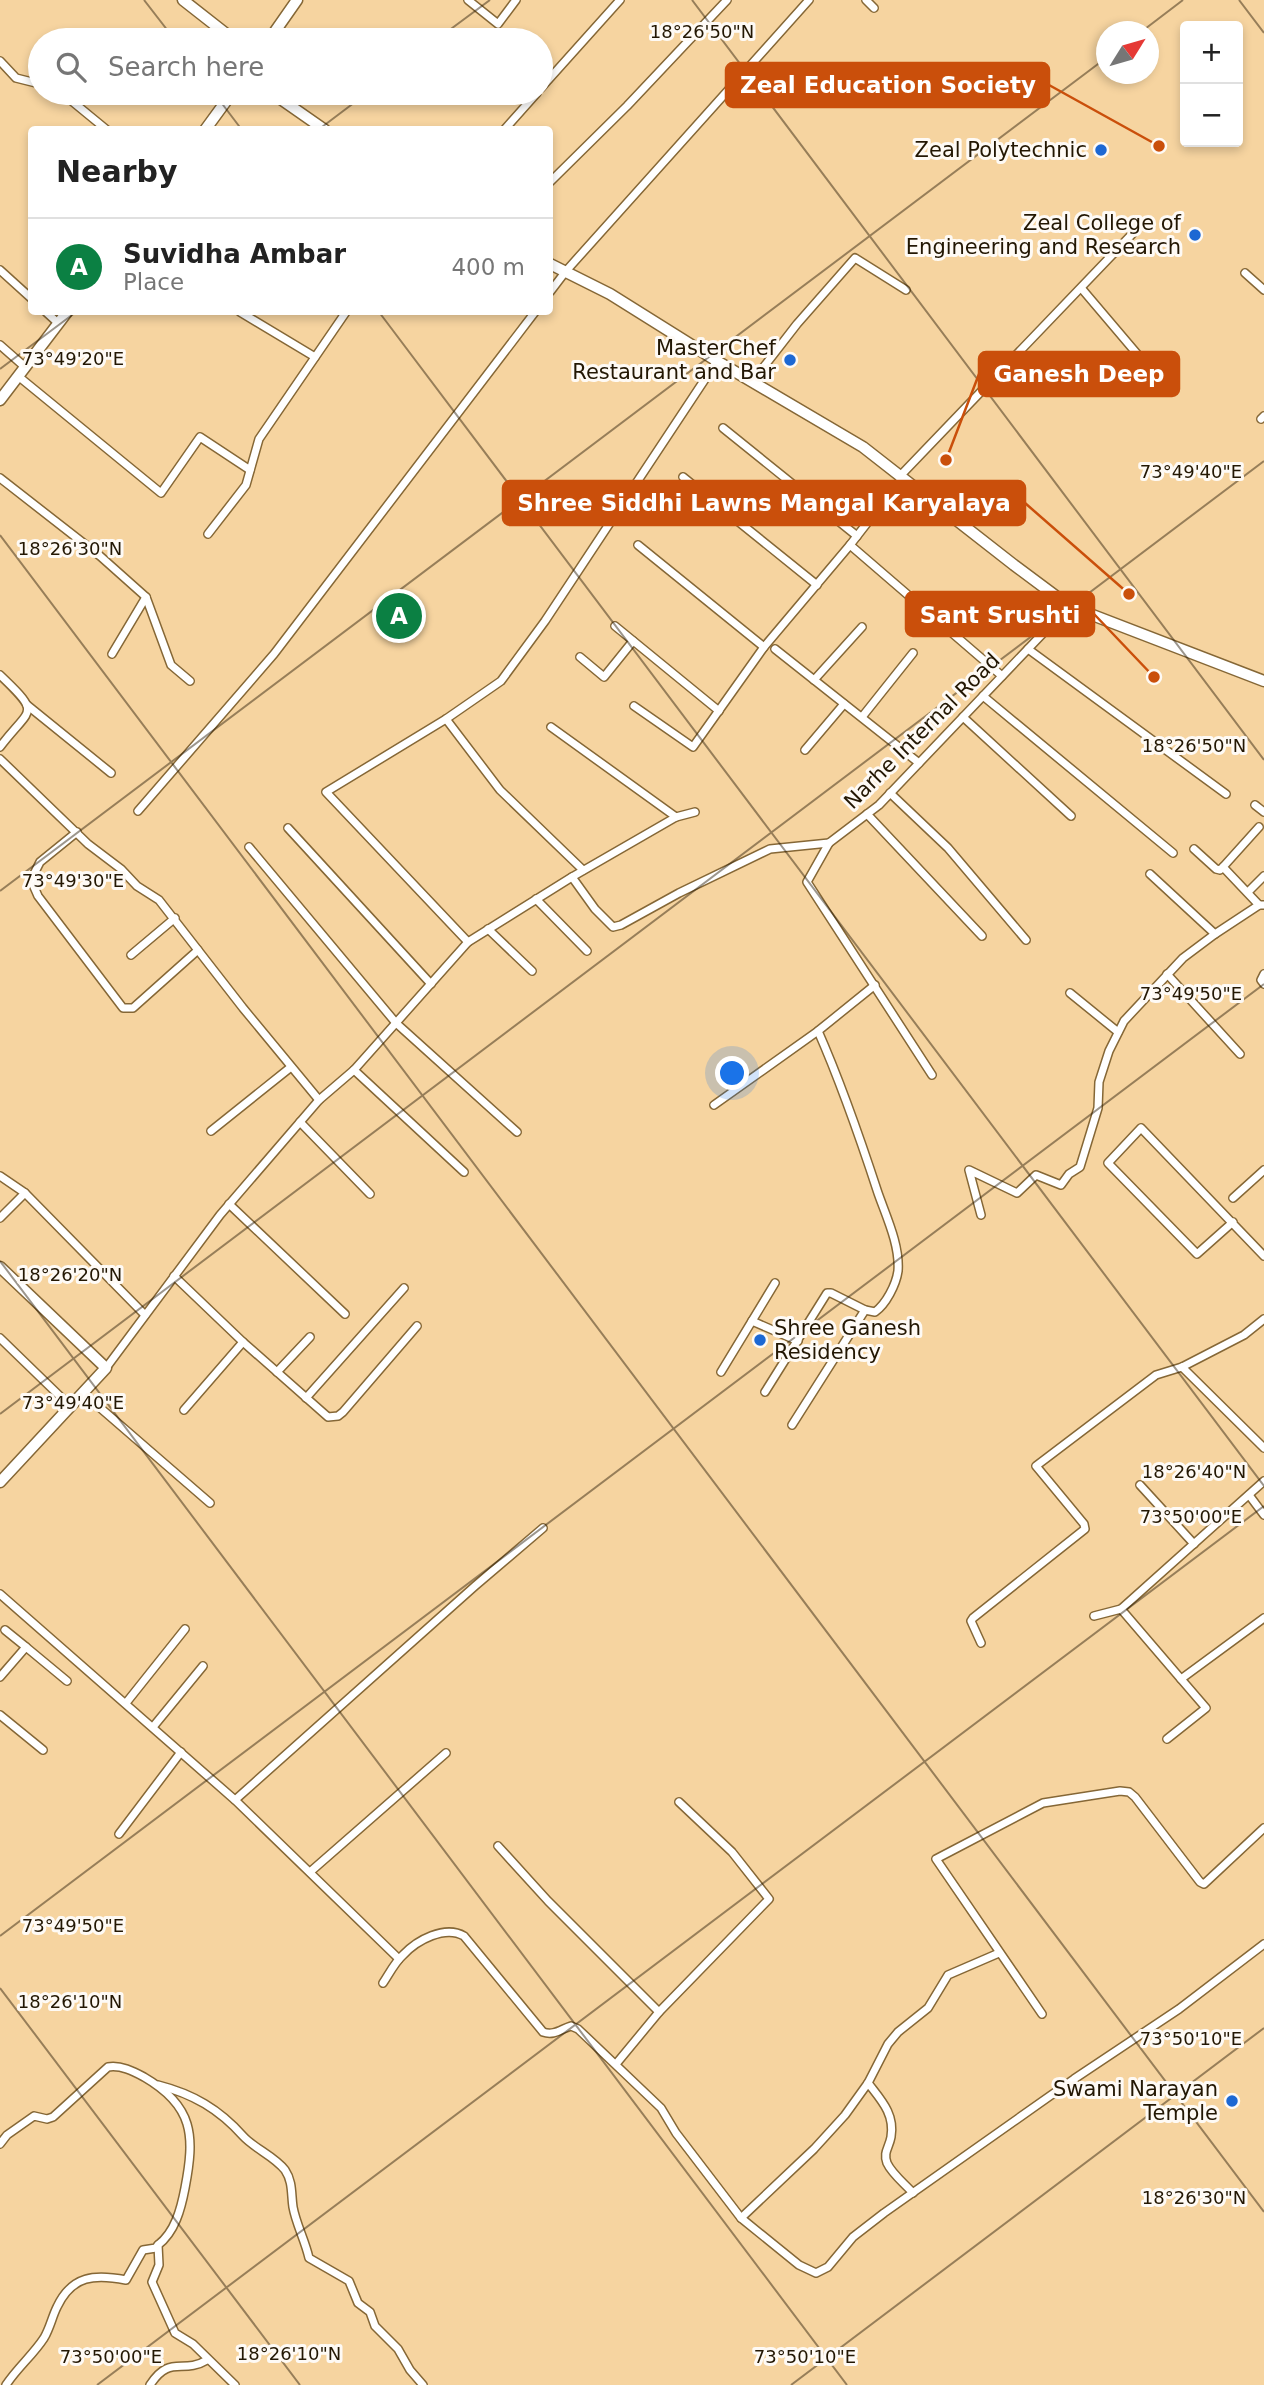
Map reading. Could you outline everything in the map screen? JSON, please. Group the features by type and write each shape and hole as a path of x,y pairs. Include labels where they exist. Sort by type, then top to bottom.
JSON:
{"street":[{"path":"183,0 219,28"},
{"path":"277,28 297,0"},
{"path":"468,0 479,3 498,24 516,0"},
{"path":"553,75 620,0"},
{"path":"553,179 627,106 727,0"},
{"path":"553,288 808,0"},
{"path":"866,0 874,8"},
{"path":"0,61 16,78 28,81"},
{"path":"77,105 102,126"},
{"path":"208,126 223,105"},
{"path":"289,105 319,126"},
{"path":"508,126 526,105"},
{"path":"634,706 693,747 764,647 850,545 902,476 1136,230"},
{"path":"752,382 797,324 855,258 906,290"},
{"path":"553,265 610,294 863,447 1069,606 1264,681"},
{"path":"0,270 28,295"},
{"path":"1245,274 1264,290"},
{"path":"1082,289 1166,388"},
{"path":"49,315 58,323"},
{"path":"0,400 65,315"},
{"path":"245,315 315,357"},
{"path":"208,534 246,485 259,439 344,315"},
{"path":"138,811 274,654 533,315"},
{"path":"0,345 22,371 161,493 200,437 250,470"},
{"path":"468,942 326,792 446,719 501,681 545,621 717,360"},
{"path":"723,428 857,536"},
{"path":"683,477 817,585"},
{"path":"0,478 100,556 146,597 171,665 190,681"},
{"path":"638,545 764,647"},
{"path":"850,545 1002,676"},
{"path":"112,654 146,597"},
{"name":"Narhe Internal Road","path":"829,844 890,793 1069,606"},
{"path":"615,626 719,711"},
{"path":"814,680 862,628"},
{"path":"580,657 604,677 634,641"},
{"path":"775,649 919,763"},
{"path":"1028,649 1226,794"},
{"path":"862,717 913,653"},
{"path":"0,675 23,696 27,705 27,716 0,747"},
{"path":"983,696 1173,853"},
{"path":"806,750 844,704"},
{"path":"27,705 111,773"},
{"path":"963,717 1071,816"},
{"path":"446,719 500,790 583,870"},
{"path":"551,727 676,817"},
{"path":"0,759 137,886 159,900 319,1100"},
{"path":"890,793 948,848 1026,940"},
{"path":"1255,804 1264,812"},
{"path":"0,1482 106,1367 229,1204 319,1100 354,1070 468,942 583,870 676,817 695,812"},
{"path":"867,814 982,936"},
{"path":"1194,849 1220,870 1259,827"},
{"path":"288,828 431,984"},
{"path":"77,832 40,862 31,880 38,896 123,1009 133,1007 198,950"},
{"path":"572,877 595,909 613,927 770,849 829,844"},
{"path":"829,844 807,882 932,1075"},
{"path":"249,847 396,1023 517,1132"},
{"path":"981,1215 969,1170 1017,1193 1036,1175 1061,1185 1069,1174 1080,1167 1098,1108 1099,1082 1109,1051 1124,1021 1183,958 1214,934 1261,905 1223,867"},
{"path":"1150,874 1214,934"},
{"path":"1248,892 1264,876"},
{"path":"536,899 587,951"},
{"path":"131,955 175,918"},
{"path":"488,929 532,971"},
{"path":"1167,974 1240,1054"},
{"path":"1264,974 1261,980 1264,984"},
{"path":"714,1104 818,1031 875,985"},
{"path":"1070,993 1118,1032"},
{"path":"765,1392 827,1293 875,1312 881,1308 893,1288 898,1270 893,1237 856,1127 818,1031"},
{"path":"211,1131 291,1067"},
{"path":"354,1070 464,1172"},
{"path":"300,1122 370,1194"},
{"path":"1233,1222 1197,1254 1108,1163 1141,1128 1233,1222 1264,1256"},
{"path":"1233,1198 1264,1170"},
{"path":"0,1175 25,1193 145,1315"},
{"path":"0,1217 25,1193"},
{"path":"229,1204 345,1314"},
{"path":"0,1267 106,1367"},
{"path":"174,1276 328,1417 338,1416 417,1326"},
{"path":"721,1372 775,1283"},
{"path":"306,1398 404,1288"},
{"path":"792,1425 865,1310"},
{"path":"981,1643 971,1622 973,1618 1086,1529 1036,1466 1156,1375 1182,1367 1244,1335 1264,1319"},
{"path":"752,1321 798,1341"},
{"path":"277,1372 310,1337"},
{"path":"0,1338 70,1406"},
{"path":"184,1410 243,1342"},
{"path":"1182,1367 1264,1448"},
{"path":"83,1393 210,1503"},
{"path":"1094,1616 1121,1609 1264,1481"},
{"path":"1140,1485 1194,1544"},
{"path":"1249,1494 1264,1515"},
{"path":"235,1800 543,1528"},
{"path":"0,1594 235,1800 400,1959"},
{"path":"1121,1609 1206,1708 1167,1739"},
{"path":"1181,1679 1264,1618"},
{"path":"126,1703 185,1629"},
{"path":"5,1630 67,1681"},
{"path":"0,1677 26,1647"},
{"path":"153,1727 203,1666"},
{"path":"0,1715 43,1750"},
{"path":"119,1834 181,1752"},
{"path":"310,1872 446,1753"},
{"path":"1042,2014 936,1859 1043,1802 1120,1791 1129,1792 1135,1797 1204,1884 1264,1828"},
{"path":"616,2064 659,2012 769,1899 732,1852 679,1802"},
{"path":"498,1846 548,1901 659,2012"},
{"path":"383,1983 408,1950 432,1936 449,1931 460,1933 543,2032 556,2033 571,2026 579,2029 661,2108 676,2133 741,2218 799,2264 816,2273 828,2267 853,2237 1074,2079 1179,2010 1264,1944"},
{"path":"741,2218 814,2149 845,2115 868,2083 888,2044 898,2032 928,2008 948,1975 999,1953"},
{"path":"0,2144 7,2135 34,2116 47,2119 53,2116 108,2067 124,2068 166,2092 184,2117 191,2142 191,2162 182,2206 166,2239 158,2245 142,2250 126,2280 101,2276 76,2282 58,2304 45,2337 6,2385"},
{"path":"868,2083 892,2118 891,2138 885,2154 888,2166 913,2193"},
{"path":"156,2084 181,2090 222,2114 244,2137 285,2171 292,2189 292,2206 309,2258 349,2281 358,2302 370,2312 376,2326 401,2353 410,2370 423,2385"},
{"path":"158,2245 159,2265 152,2282 170,2324 175,2333 193,2344 234,2385"},
{"path":"150,2385 162,2370 197,2365 207,2360"}],"place":[{"name":"Zeal Education Society","path":"1159,146"},
{"name":"Zeal Polytechnic","path":"1101,150"},
{"name":"Zeal College of Engineering and Research","path":"1195,235"},
{"name":"MasterChef Restaurant and Bar","path":"790,360"},
{"name":"Ganesh Deep","path":"946,460"},
{"name":"Shree Siddhi Lawns Mangal Karyalaya","path":"1129,594"},
{"name":"Suvidha Ambar","path":"399,616"},
{"name":"Sant Srushti","path":"1154,677"},
{"name":"Shree Ganesh Residency","path":"760,1340"},
{"name":"Swami Narayan Temple","path":"1232,2101"}]}
